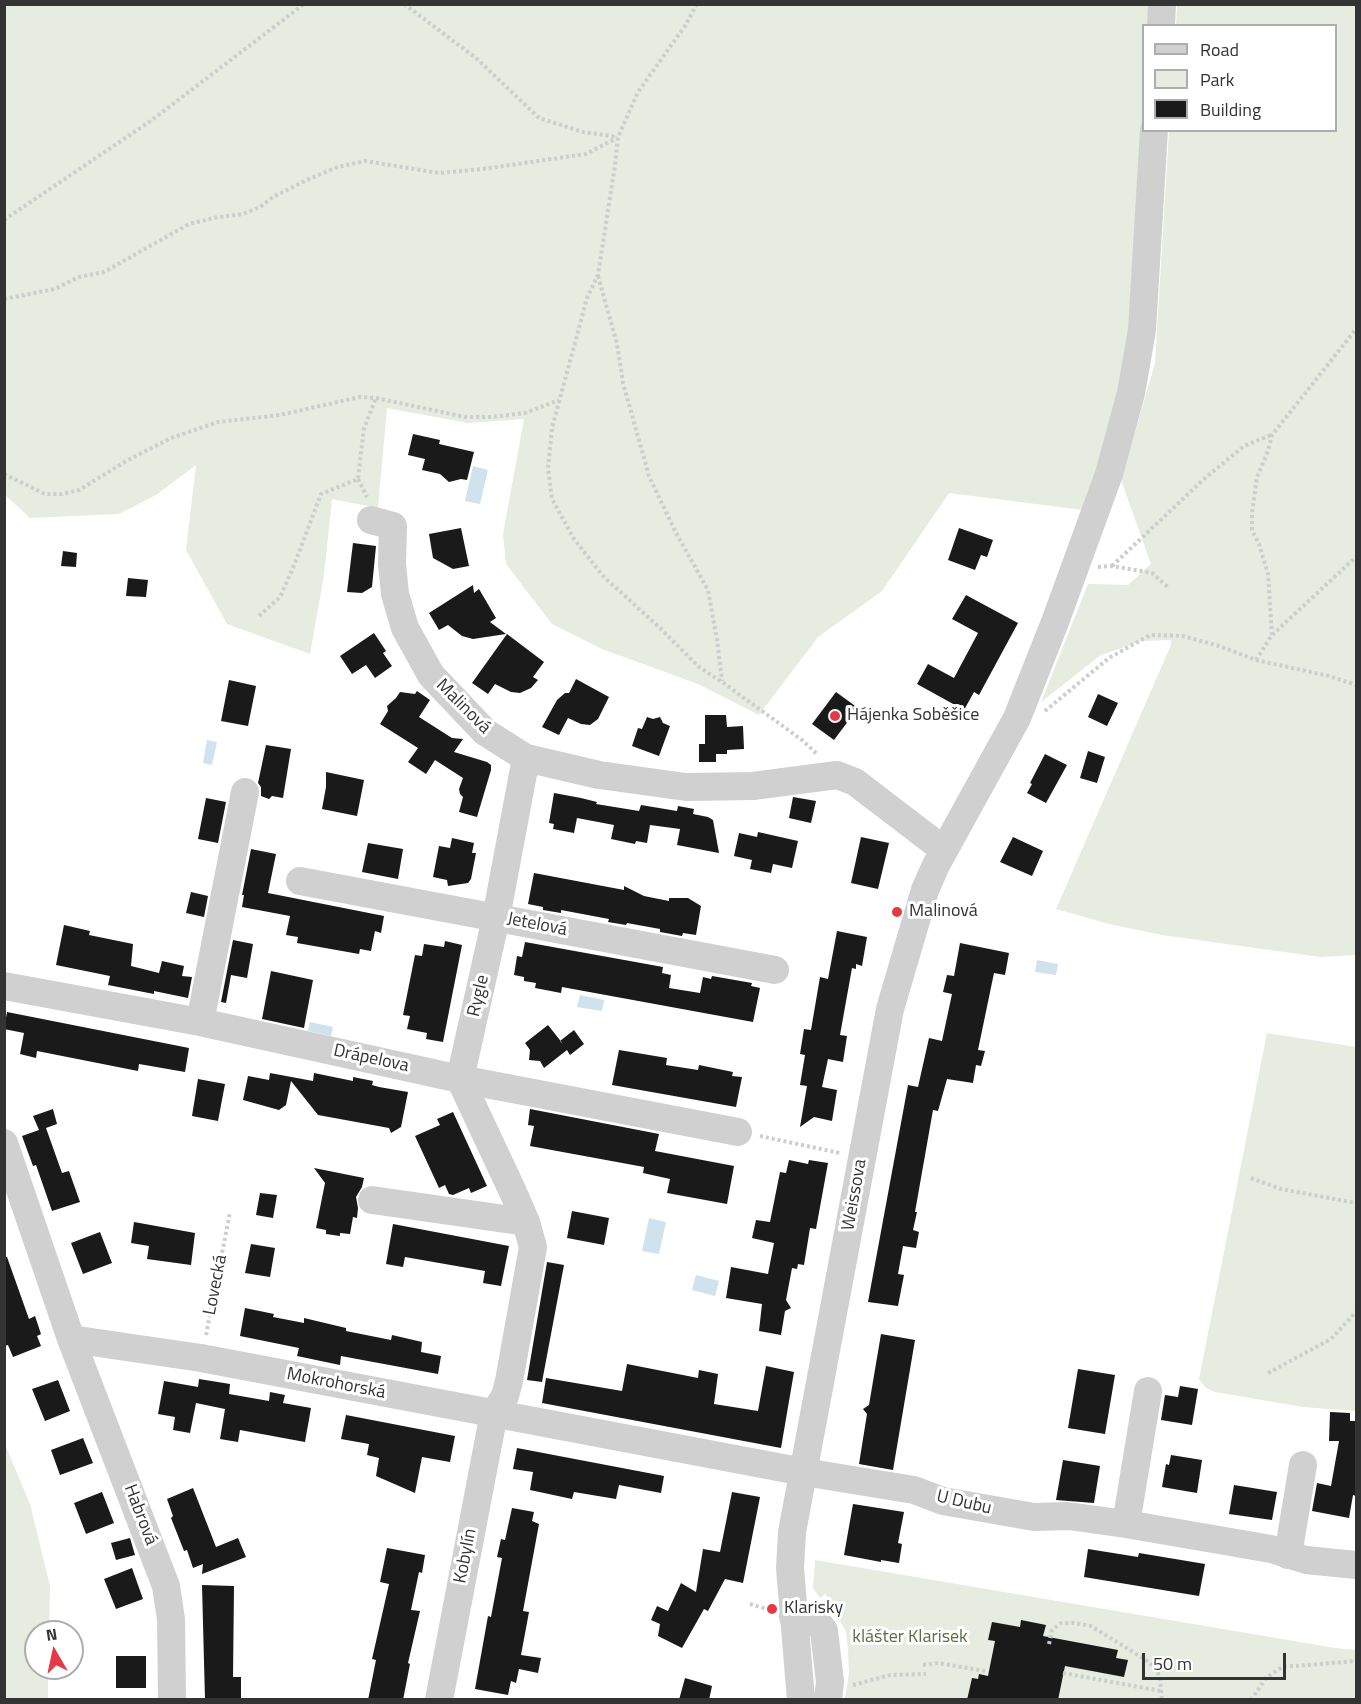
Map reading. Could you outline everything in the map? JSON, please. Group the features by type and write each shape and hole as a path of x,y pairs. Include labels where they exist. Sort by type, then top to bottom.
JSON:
{"street":[{"path":"1161,24 1162,4"},
{"name":"Weissova","path":"801,1700 785,1610 789,1549 890,1009 925,890 1017,718 1109,474 1131,393 1142,330 1154,132"},
{"name":"Malinová","path":"388,517 395,594 405,628 418,655 431,675 485,732 526,758 599,775 686,787 753,786 837,775"},
{"name":"Rygle","path":"460,1079 496,918 526,758"},
{"path":"837,775 855,782 945,850"},
{"path":"200,1022 245,792"},
{"name":"Jetelová","path":"300,881 775,970"},
{"name":"Drápelova","path":"4,986 200,1022 460,1079 738,1132"},
{"path":"460,1079 526,1222 533,1247 509,1381 505,1396 494,1413"},
{"path":"4,1143 71,1339"},
{"path":"372,1200 526,1222"},
{"name":"Mokrohorská","path":"71,1339 201,1358 804,1472"},
{"name":"Habrová","path":"71,1339 166,1586 171,1619 172,1700"},
{"path":"1126,1524 1148,1391"},
{"name":"Kobylín","path":"440,1700 494,1413"},
{"path":"1288,1555 1303,1465"},
{"name":"U Dubu","path":"804,1472 914,1490 943,1501 1034,1517 1068,1516 1126,1524 1271,1549 1306,1560 1356,1565"},
{"path":"785,1610 810,1619 819,1624 824,1631 830,1682 836,1694"}],"path":[{"path":"4,220 152,120 304,4"},
{"path":"404,4 476,58 539,118 583,132 618,137"},
{"path":"697,4 685,26 638,92 618,137 598,275 587,298 552,428 548,468 552,499 574,538 603,576 660,628 699,668 802,740 837,775"},
{"path":"4,299 55,289 79,277 104,273 189,224 243,214 309,179 338,167 365,161 415,171 439,173 483,169 586,154 618,137"},
{"path":"598,275 617,344 623,383 649,476 675,531 708,590 722,682"},
{"path":"1272,635 1268,574 1252,530 1257,477 1272,435 1356,329"},
{"path":"4,474 45,494 62,494 84,487 128,460 171,438 218,422 280,415 360,397 376,398 465,417 525,413 560,400"},
{"path":"259,616 280,597 321,494 358,479 364,428 376,398"},
{"path":"1112,566 1212,472 1245,446 1272,435"},
{"path":"1256,660 1272,635 1356,556"},
{"path":"1077,562 1098,567 1112,566 1152,573 1168,587"},
{"path":"1017,718 1040,715 1109,658 1150,635 1183,636 1256,660 1329,676 1356,686"},
{"path":"738,1132 862,1158"},
{"path":"1251,1178 1281,1189 1356,1203"},
{"name":"Lovecká","path":"201,1358 230,1212"},
{"path":"1268,1373 1331,1339 1356,1312"},
{"path":"750,1604 785,1610"},
{"path":"1049,1644 1052,1630 1061,1623 1091,1626 1126,1647 1157,1670 1162,1700"},
{"path":"1251,1700 1266,1678 1282,1667 1356,1661"},
{"path":"923,1665 938,1664 985,1671"},
{"path":"1064,1673 1161,1691"},
{"path":"836,1694 890,1675 926,1674"}],"green space":[{"path":"5,5 1150,5 1149,24 1142,24 1142,132 1131,329 1119,390 1100,463 1083,510 949,493 882,591 818,637 759,715 698,684 602,649 552,624 506,564 503,534 524,419 468,423 387,408 378,508 332,499 324,575 310,654 227,624 186,550 196,465 156,495 119,514 30,518 5,495"},
{"path":"1177,5 1356,5 1356,955 1320,957 1162,935 1109,924 1056,909 1171,645 1171,640 1142,641 1101,655 1041,702 1088,584 1128,585 1151,564 1121,480 1155,363 1169,132 1337,132 1337,24 1176,24"},
{"path":"1267,1033 1356,1047 1356,1411 1303,1407 1215,1392 1206,1388 1199,1379"},
{"path":"4,1442 30,1504 50,1586 49,1620 24,1620 24,1680 48,1680 48,1699 5,1699"},
{"name":"klášter Klarisek","path":"815,1560 1356,1650 1356,1699 845,1699 849,1673 846,1632 839,1619 843,1615 825,1594 820,1598 813,1588"}],"water":[{"path":"473,466 488,470 480,504 465,501"},
{"path":"207,740 217,742 212,765 203,763"},
{"path":"1037,960 1058,964 1056,975 1035,972"},
{"path":"580,995 604,1000 602,1011 577,1007"},
{"path":"310,1022 333,1027 331,1036 308,1031"},
{"path":"649,1218 666,1222 659,1254 642,1251"},
{"path":"696,1275 719,1281 715,1296 692,1290"}],"building":[{"path":"413,434 440,440 439,444 474,452 467,480 449,482 440,474 422,470 425,459 408,455"},
{"path":"461,528 469,566 453,569 433,558 429,534"},
{"path":"959,528 993,540 987,557 981,555 975,570 948,560"},
{"path":"353,543 376,546 372,587 362,593 347,592"},
{"path":"63,551 77,553 76,567 61,566"},
{"path":"128,578 148,580 146,597 126,596"},
{"path":"473,585 474,593 479,589 496,618 490,622 506,634 473,639 462,636 448,625 439,630 429,613"},
{"path":"966,595 1018,623 979,695 974,692 964,710 917,684 928,664 954,678 978,633 952,619"},
{"path":"374,633 386,651 383,653 392,666 375,678 366,665 352,674 340,656"},
{"path":"507,634 544,662 533,677 538,680 531,688 520,693 511,692 495,684 488,694 472,683"},
{"path":"576,679 609,697 598,719 590,725 568,718 559,735 542,727 557,700 565,693 569,693"},
{"path":"229,680 256,686 248,726 221,721"},
{"path":"417,691 430,700 419,717 452,738 463,739 454,752 491,765 477,817 459,812 463,797 459,789 463,778 435,760 426,774 408,762 418,748 380,724 388,711 387,706 400,692 415,694"},
{"name":"Hájenka Soběšice","path":"836,692 858,708 834,740 812,724"},
{"path":"1098,694 1118,703 1107,726 1088,717"},
{"path":"705,715 726,715 727,727 743,726 744,749 727,750 727,754 716,754 716,762 699,762 699,744 705,744"},
{"path":"647,717 653,719 660,717 663,723 670,726 659,756 632,746 638,728 642,729"},
{"path":"266,745 291,749 283,798 272,796 269,799 261,796 261,787 258,783"},
{"path":"1088,751 1105,757 1097,783 1080,778"},
{"path":"1045,754 1067,765 1046,803 1027,793"},
{"path":"326,772 364,780 357,816 322,809"},
{"path":"554,793 597,802 596,804 639,811 641,805 677,811 678,806 694,809 693,814 713,820 719,853 677,845 680,829 650,825 647,843 636,841 635,844 611,839 614,825 577,818 574,833 553,829 554,824 549,823"},
{"path":"793,797 816,801 811,823 789,818"},
{"path":"206,798 226,802 218,843 198,839"},
{"path":"758,832 798,841 792,868 773,864 771,873 750,869 752,860 734,856 739,833 757,837"},
{"path":"861,837 889,843 878,889 851,883"},
{"path":"1013,837 1043,851 1032,876 1000,862"},
{"path":"452,838 474,843 472,853 476,853 471,879 468,883 448,886 447,880 433,877 439,846 450,848"},
{"path":"368,843 403,849 398,879 362,872"},
{"path":"251,849 276,854 268,893 384,916 381,933 375,931 371,951 360,949 359,954 297,943 298,937 286,935 290,916 242,907 244,895 242,895"},
{"path":"534,873 624,890 624,886 644,896 669,901 669,898 688,898 701,906 696,935 683,933 682,936 660,932 660,929 608,922 609,919 561,910 561,913 543,910 543,907 528,904"},
{"path":"191,892 208,896 204,917 186,913"},
{"path":"64,925 90,931 89,935 133,944 131,966 159,973 162,961 184,966 182,976 192,977 188,998 108,985 110,976 56,965"},
{"path":"837,931 867,937 862,966 856,964 856,969 852,968 840,1035 847,1036 843,1062 828,1059 822,1087 837,1090 832,1121 814,1117 800,1127 807,1086 800,1085 805,1055 800,1054 804,1029 811,1030 820,977 828,979"},
{"path":"233,940 253,944 247,978 231,975 226,1003 221,1002"},
{"path":"445,941 462,945 443,1042 426,1039 427,1033 407,1029 410,1016 403,1015 415,955 422,956 424,944 444,947"},
{"path":"525,942 663,967 662,973 671,975 669,988 700,993 703,977 711,979 712,976 752,983 751,986 760,988 753,1022 562,987 561,993 535,988 536,983 524,981 524,977 514,975 517,956 522,957"},
{"path":"960,943 1009,953 1005,975 994,973 978,1050 985,1051 981,1066 976,1065 973,1083 947,1079 938,1111 933,1110 915,1212 917,1212 913,1230 919,1232 916,1248 903,1246 898,1274 904,1275 898,1306 868,1302 908,1085 918,1087 929,1038 942,1041 952,994 943,992 947,975 954,976"},
{"path":"271,971 313,980 304,1028 262,1019"},
{"path":"7,1012 189,1048 185,1072 139,1064 138,1071 37,1051 36,1058 20,1054 24,1033 4,1029"},
{"path":"548,1025 560,1041 574,1030 584,1044 570,1055 567,1050 544,1068 540,1061 529,1060 530,1050 525,1043"},
{"path":"619,1050 667,1058 666,1065 698,1070 699,1065 733,1072 732,1076 742,1077 736,1107 612,1085"},
{"path":"270,1073 313,1081 314,1073 353,1081 353,1077 373,1081 372,1085 379,1087 408,1092 401,1127 391,1133 389,1128 318,1115 291,1081 286,1105 279,1110 243,1100 248,1076 269,1080"},
{"path":"198,1079 225,1084 218,1121 192,1116"},
{"path":"53,1109 57,1124 46,1128 62,1173 69,1171 80,1202 52,1211 36,1165 33,1166 22,1136 39,1130 33,1116"},
{"path":"530,1109 659,1134 655,1151 734,1166 727,1204 667,1193 670,1179 643,1173 644,1167 530,1146 534,1126 528,1125"},
{"path":"453,1112 487,1186 471,1193 469,1188 453,1195 449,1194 445,1185 439,1188 415,1136 440,1125 437,1119"},
{"path":"789,1160 808,1164 809,1160 828,1163 816,1229 810,1228 804,1265 798,1264 797,1269 792,1268 786,1300 791,1308 785,1311 781,1335 759,1331 762,1304 726,1298 731,1267 768,1274 774,1243 752,1238 756,1220 770,1222 780,1172 786,1173"},
{"path":"314,1168 364,1178 356,1197 357,1218 353,1217 350,1234 340,1233 340,1236 326,1234 326,1230 316,1228 325,1183"},
{"path":"260,1193 277,1195 273,1218 256,1215"},
{"path":"572,1211 609,1218 604,1245 567,1238"},
{"path":"134,1222 195,1233 191,1265 147,1259 149,1246 131,1243"},
{"path":"393,1224 509,1246 501,1286 483,1283 485,1271 405,1257 403,1267 386,1264"},
{"path":"100,1232 112,1263 83,1274 71,1243"},
{"path":"251,1244 275,1248 270,1277 245,1273"},
{"path":"4,1257 7,1257 29,1319 35,1316 41,1334 37,1336 41,1346 13,1357 8,1345 4,1346"},
{"path":"547,1262 564,1265 542,1382 527,1380"},
{"path":"245,1308 274,1314 273,1317 304,1323 304,1318 346,1328 346,1331 391,1340 392,1335 422,1342 421,1352 441,1356 438,1374 341,1356 340,1365 297,1356 299,1348 240,1336"},
{"path":"881,1334 915,1340 893,1470 859,1464 867,1414 863,1409 869,1405"},
{"path":"627,1364 698,1378 699,1370 718,1374 714,1404 758,1411 766,1366 794,1372 781,1448 542,1403 546,1378 622,1391"},
{"path":"1078,1369 1115,1375 1105,1434 1068,1428"},
{"path":"199,1379 230,1384 229,1394 269,1401 270,1392 285,1395 283,1403 311,1408 305,1442 240,1430 238,1442 220,1439 225,1409 196,1403 190,1433 173,1430 175,1417 158,1414 164,1381 198,1387"},
{"path":"58,1380 70,1411 45,1421 32,1389"},
{"path":"1180,1386 1198,1389 1192,1425 1161,1420 1165,1395 1178,1397"},
{"path":"1330,1412 1350,1413 1350,1421 1356,1421 1356,1496 1353,1495 1349,1518 1312,1511 1317,1483 1331,1486 1339,1441 1329,1441"},
{"path":"346,1415 455,1436 450,1462 422,1457 415,1493 376,1476 379,1458 367,1455 369,1444 341,1439"},
{"path":"83,1438 93,1463 60,1475 51,1450"},
{"path":"517,1448 664,1476 661,1493 619,1485 616,1499 574,1492 572,1499 530,1490 533,1472 513,1469"},
{"path":"1171,1455 1202,1460 1197,1493 1162,1487 1166,1464 1169,1465"},
{"path":"1063,1460 1100,1466 1094,1503 1056,1500"},
{"path":"1234,1485 1277,1492 1272,1520 1229,1514"},
{"path":"193,1488 216,1547 238,1538 246,1557 202,1574 203,1564 193,1568 171,1518 173,1516 167,1499"},
{"path":"102,1492 114,1523 86,1534 74,1503"},
{"path":"732,1492 760,1497 743,1583 725,1579 708,1611 704,1609 682,1648 658,1636 660,1624 651,1620 657,1606 668,1611 681,1583 696,1592 703,1549 720,1552"},
{"path":"853,1504 904,1512 898,1543 902,1544 899,1563 844,1555"},
{"path":"512,1508 534,1512 532,1521 539,1524 523,1611 529,1612 521,1655 541,1658 538,1673 519,1669 516,1683 511,1681 508,1695 475,1689 488,1616 491,1617 502,1558 497,1557 501,1539 505,1540"},
{"path":"130,1538 135,1555 116,1560 111,1543"},
{"path":"387,1548 425,1555 411,1610 420,1611 408,1663 410,1664 403,1700 368,1700 376,1660 372,1659 389,1584 380,1582"},
{"path":"1088,1549 1138,1557 1139,1553 1205,1564 1199,1596 1084,1577"},
{"path":"132,1568 143,1599 116,1609 104,1579"},
{"path":"202,1585 234,1586 233,1677 241,1677 241,1700 205,1700"},
{"path":"1021,1620 1046,1625 1043,1636 1118,1650 1116,1658 1128,1660 1124,1677 1065,1666 1058,1700 967,1700 972,1678 978,1679 979,1674 988,1676 995,1641 988,1640 992,1622 1020,1627"},
{"path":"116,1656 146,1656 146,1688 116,1688"},
{"path":"685,1678 712,1686 709,1700 679,1700"}],"place":[{"name":"Hájenka Soběšice","path":"835,716"},
{"name":"Malinová","path":"897,912"},
{"name":"Klarisky","path":"772,1609"}]}
